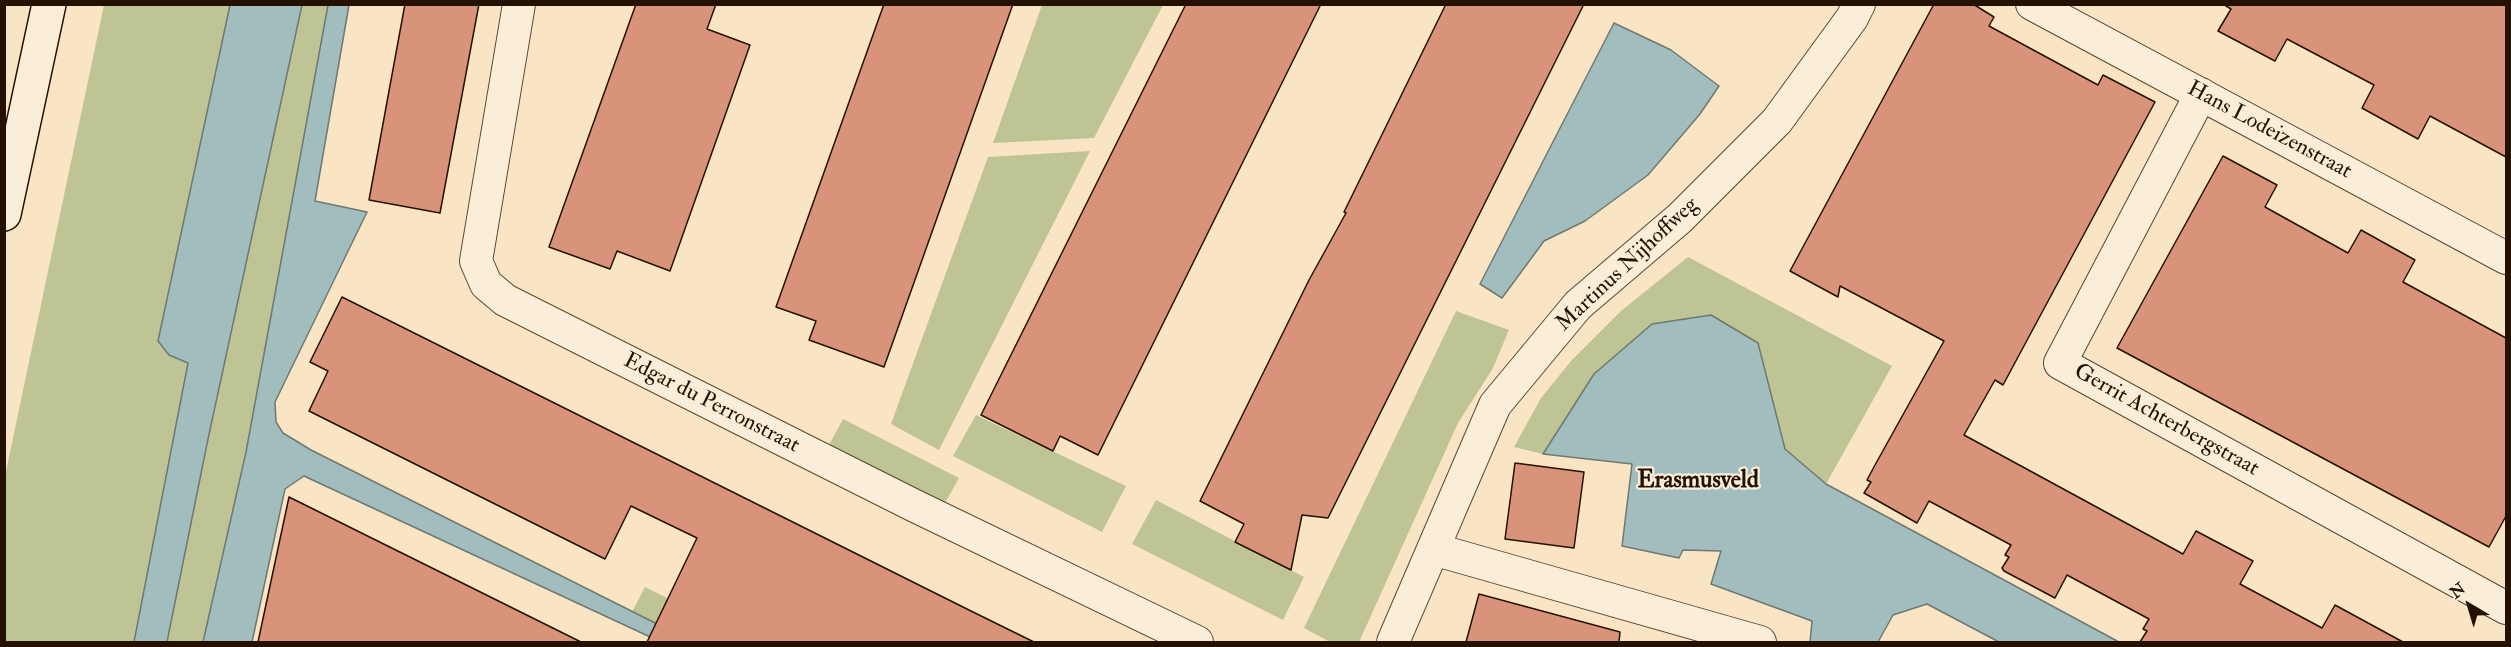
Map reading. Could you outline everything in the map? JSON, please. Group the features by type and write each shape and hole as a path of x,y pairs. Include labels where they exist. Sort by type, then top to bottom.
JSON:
{"main road":[{"path":"4,214 49,4"}],"street":[{"name":"Edgar du Perronstraat","path":"519,4 476,261 486,284 505,300 682,390 1197,642"},
{"name":"Martinus Nijhoffweg","path":"1393,642 1495,405 1578,305 1680,218 1777,121 1852,18 1859,4"},
{"name":"Hans Lodeizenstraat","path":"2032,4 2506,258"},
{"name":"Gerrit Achterbergstraat","path":"2201,94 2060,363 2506,608"},
{"path":"1433,549 1760,642"}],"green space":[{"path":"104,5 230,5 158,341 169,355 188,363 134,642 5,642 5,476"},
{"path":"302,5 328,5 246,452 203,642 167,642 208,439"},
{"path":"1042,5 1163,5 1094,138 993,143"},
{"path":"1090,151 939,450 891,424 988,157"},
{"path":"1688,257 1892,366 1826,484 1785,449 1758,343 1594,374 1543,454 1514,447 1541,398 1571,361 1621,311"},
{"path":"1456,311 1509,330 1493,368 1458,423 1359,642 1330,642 1304,628"},
{"path":"976,415 1126,486 1102,532 953,456"},
{"path":"843,419 959,478 945,503 829,445"},
{"path":"1156,500 1304,577 1283,620 1132,544"},
{"path":"645,587 755,642 693,642 632,612"}],"water":[{"path":"230,5 302,5 208,439 167,642 134,642 188,363 169,355 158,341"},
{"path":"328,5 349,5 315,201 367,212 275,402 276,422 283,433 311,450 693,642 661,642 304,476 285,489 252,642 203,642 246,452"},
{"path":"1614,23 1671,50 1719,86 1700,114 1648,175 1585,221 1544,241 1502,298 1480,284"},
{"path":"1711,315 1758,343 1785,449 1826,484 2119,642 1999,642 1927,604 1893,615 1878,642 1810,642 1812,621 1711,584 1721,551 1683,550 1679,558 1622,546 1632,464 1543,454 1594,374 1652,324"}],"building":[{"path":"405,4 479,4 440,213 369,200"},
{"path":"636,4 716,4 707,29 750,45 670,271 617,251 610,269 549,247"},
{"path":"884,4 1013,4 884,367 809,340 816,321 776,307"},
{"path":"1186,4 1321,4 1098,455 1060,436 1053,451 981,415"},
{"path":"1446,4 1584,4 1328,518 1302,515 1291,570 1235,542 1244,524 1200,501 1309,280 1346,213 1344,212"},
{"path":"1934,4 1973,4 1994,17 1989,26 2098,85 2103,75 2155,102 2003,385 1995,380 1964,435 2183,554 2196,531 2253,561 2240,584 2322,628 2335,605 2403,642 2140,642 2147,631 2143,629 2149,619 2067,575 2055,598 2004,571 2002,568 2009,557 2005,555 2011,545 1929,501 1917,523 1864,493 1871,482 1867,480 1944,341 1840,286 1838,297 1790,271"},
{"path":"2223,4 2506,4 2506,157 2430,116 2418,139 2362,108 2374,85 2287,39 2275,61 2218,31 2231,9"},
{"path":"2223,156 2277,185 2265,207 2348,253 2361,230 2415,260 2403,282 2506,338 2506,516 2489,547 2117,348"},
{"path":"342,297 1034,642 647,642 697,538 631,506 605,559 309,411 328,371 310,362"},
{"path":"1515,463 1584,472 1574,548 1505,539"},
{"path":"289,497 428,566 581,642 258,642"},
{"path":"1479,594 1620,632 1619,642 1466,642"}],"district":[{"name":"Erasmusveld","path":"1698,482"}]}
